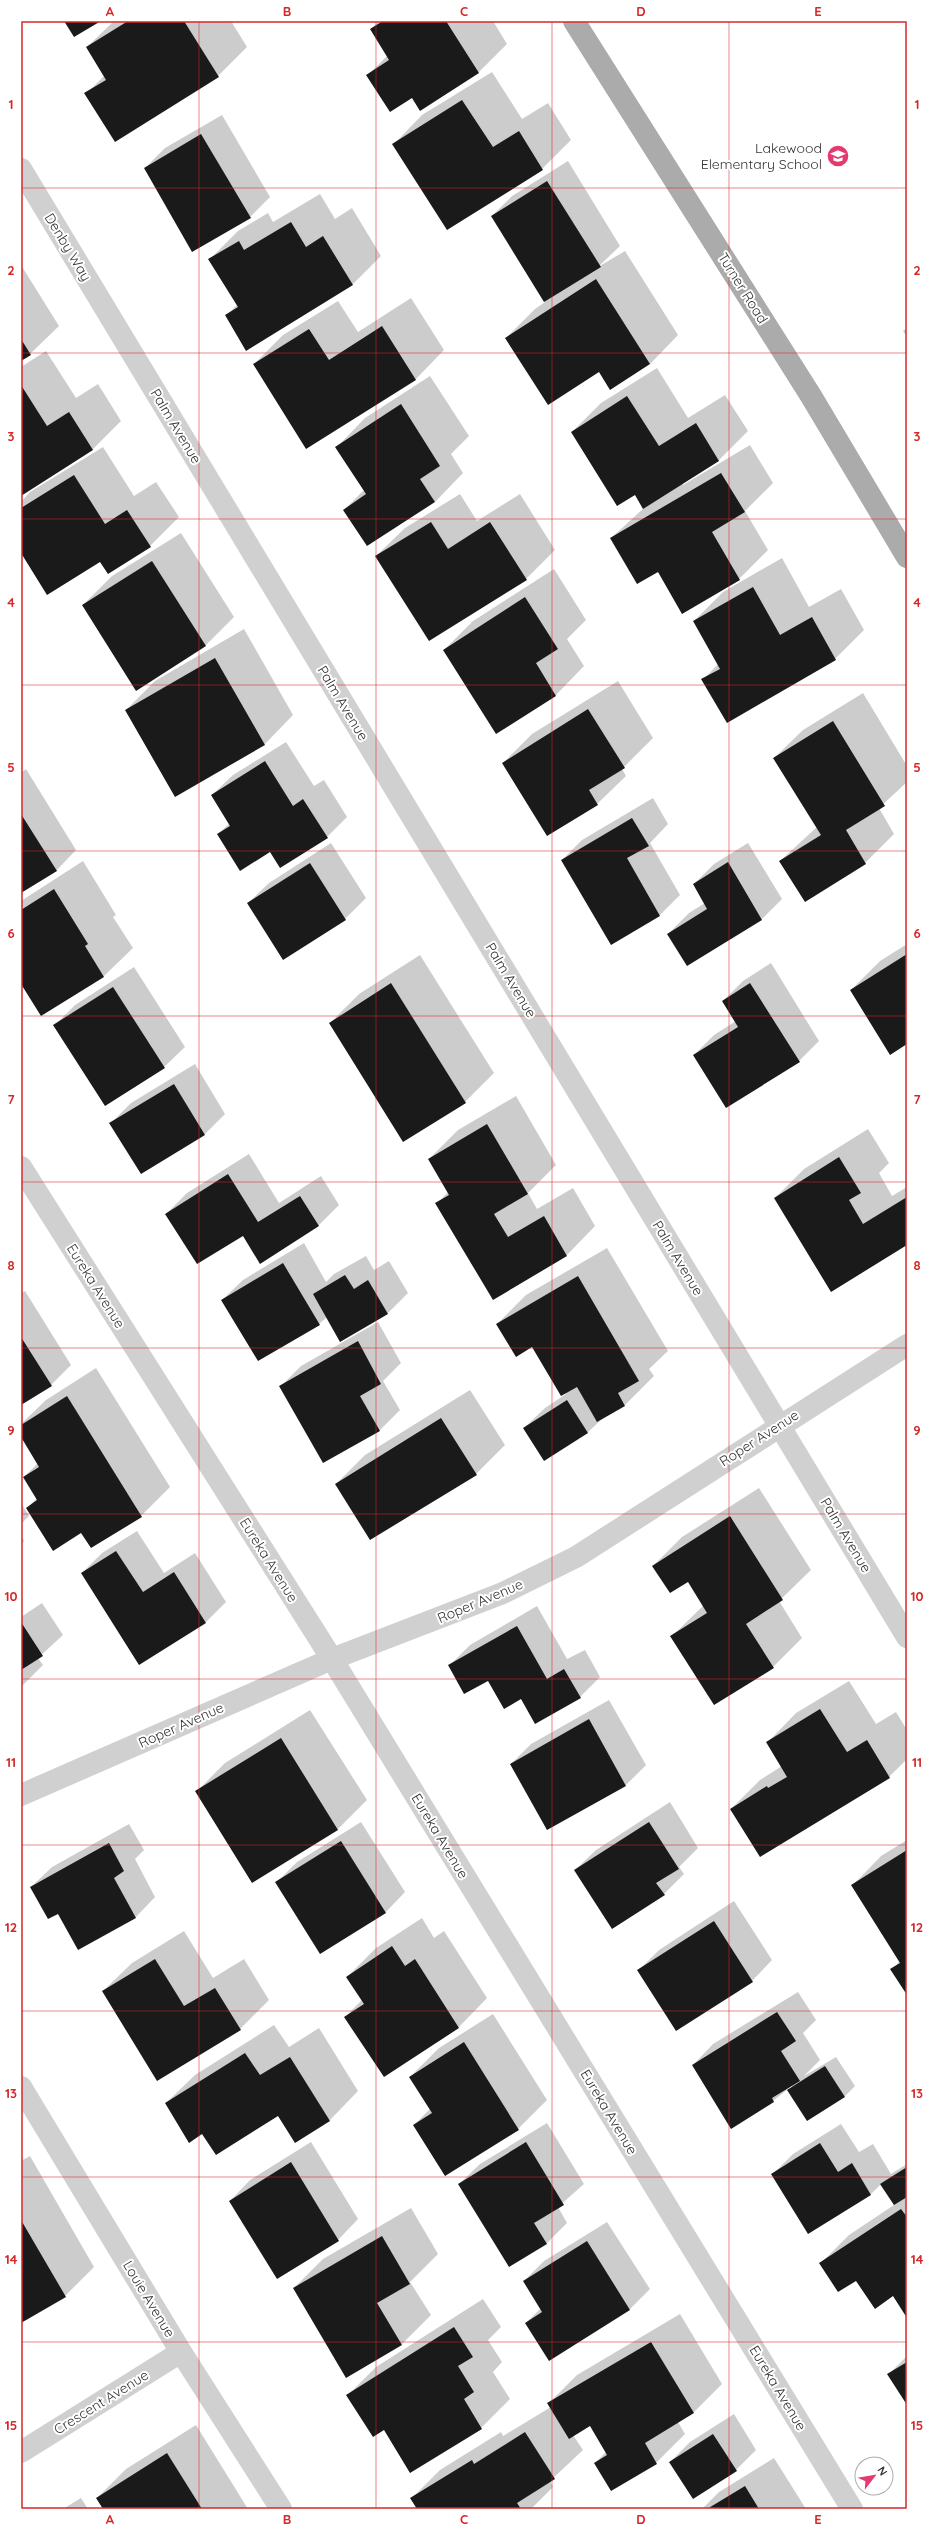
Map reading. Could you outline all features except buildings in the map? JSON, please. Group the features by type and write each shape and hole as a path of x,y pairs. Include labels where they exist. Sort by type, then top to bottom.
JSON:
{"main road":[{"name":"Turner Road","path":"574,21 810,396 907,557"}],"street":[{"name":"Denby Way","path":"21,170 114,324"},
{"name":"Palm Avenue","path":"114,324 907,1637"},
{"name":"Eureka Avenue","path":"21,1166 332,1659 852,2509"},
{"name":"Roper Avenue","path":"21,1795 332,1659 504,1593 576,1557 779,1425 907,1345"},
{"name":"Louie Avenue","path":"21,2088 181,2352 281,2509"},
{"name":"Crescent Avenue","path":"21,2452 181,2352"}],"place":[{"name":"Lakewood Elementary School","path":"838,156"}]}
